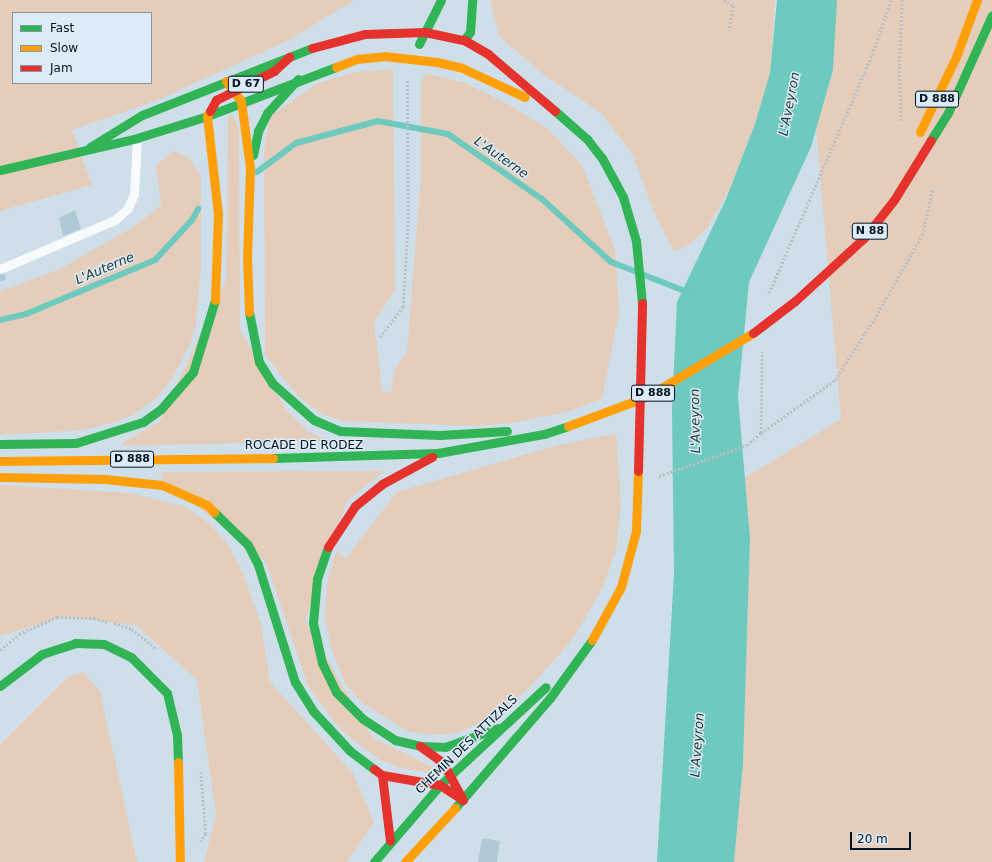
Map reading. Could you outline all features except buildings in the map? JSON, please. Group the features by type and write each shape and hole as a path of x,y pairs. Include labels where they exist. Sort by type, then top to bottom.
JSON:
{"main road":[{"path":"412,57 441,0"},
{"path":"412,57 464,40 470,32 472,0"},
{"name":"D 888","path":"916,139 950,71 977,0"},
{"name":"D 888","path":"894,200 948,113 992,15"},
{"name":"CHEMIN DES ATTIZALS","path":"405,862 463,800 585,653 621,587 636,532 643,315 640,268 629,215 615,178 587,139 488,54 464,40 425,32"},
{"name":"D 67","path":"90,147 142,115 311,48 365,34 425,32"},
{"name":"D 67","path":"0,170 33,164 90,147 136,138 207,116 298,79 357,59 384,56 412,57"},
{"name":"D 67","path":"207,116 216,100 274,71 289,57"},
{"name":"CHEMIN DES ATTIZALS","path":"412,57 462,68 551,109"},
{"path":"250,168 258,131 267,113 298,79"},
{"name":"D 67","path":"226,81 241,101"},
{"path":"241,101 250,168 247,257 250,326 259,362 288,401 314,420 340,431 386,435 501,431 544,434"},
{"path":"0,444 76,443 123,430 143,422 161,409 193,372 215,303 218,214 207,116"},
{"name":"N 88","path":"840,258 864,238 894,200"},
{"name":"N 88","path":"840,258 856,231"},
{"name":"ROCADE DE RODEZ","path":"0,461 376,457 438,453 544,434 603,415 646,397 748,337 795,301 840,258"},
{"path":"438,453 382,484 356,506 330,541 317,579 313,623 322,663 336,692 363,719 395,740 420,746 445,747 466,742 498,728"},
{"path":"0,477 105,479 162,485 207,505 248,545 258,565 294,682 310,705 350,751 382,775 440,785 463,800"},
{"path":"0,686 42,654 75,643 104,644 131,657 154,677 167,693 178,735 180,862"},
{"name":"CHEMIN DES ATTIZALS","path":"374,862 390,841 440,785 498,728 585,653"},
{"path":"420,746 443,763 452,774 463,800"},
{"path":"382,775 390,841"}],"lane":[{"path":"0,269 98,228 119,216 134,194 136,138"}],"path":[{"path":"724,0 734,6 729,30"},
{"path":"766,299 872,55 891,0"},
{"path":"902,0 899,66 904,124"},
{"path":"380,337 403,307 408,219 406,159 407,101"},
{"path":"658,476 747,445 835,380 876,316 922,235 933,188"},
{"path":"761,434 762,347"}],"shaded area":[{"path":"0,0 354,0 291,39 158,100 72,130 92,185 0,211"},
{"path":"490,0 775,0 770,73 755,124 729,190 708,227 690,244 674,252 653,210 633,155 600,112 544,75 499,36"},
{"path":"805,0 992,0 992,862 734,862 743,764 750,538 745,478 841,419"},
{"path":"393,69 395,290 374,322 382,391 391,393 394,371 407,351 421,176 421,83 425,73 465,83 508,104 549,130 582,165 615,250 619,311 602,399 567,412 518,422 477,426 342,421 322,414 298,396 265,355 264,152 270,116 318,83 356,72"},
{"path":"232,114 239,129 240,330 286,410 309,432 332,441 123,446 122,443 159,422 226,280 228,117"},
{"path":"173,151 189,157 201,176 201,267 196,324 190,345 170,382 153,401 131,416 111,423 84,430 0,435 0,291 58,270 135,226 161,205 156,165"},
{"path":"616,434 621,503 616,550 603,586 588,614 571,641 533,684 500,713 458,733 429,735 407,731 361,702 345,683 332,651 325,618 327,584 336,551 346,558 397,492 558,445"},
{"path":"384,471 347,501 305,621 373,738 433,767 436,774 400,768 380,760 341,730 308,686 266,562 162,478 162,472"},
{"path":"0,485 130,493 186,507 210,524 228,545 242,571 261,624 270,682 353,773 374,823 347,862 204,862 216,815 197,680 137,626 65,616 0,636"},
{"path":"83,672 100,691 137,862 0,862 0,745 68,677"}],"water":[{"name":"L'Aveyron","path":"777,0 837,0 833,70 811,147 749,282 738,397 750,538 743,764 734,862 657,862 674,574 672,409 677,302 726,199 755,124 770,73"}],"waterway":[{"name":"L'Auterne","path":"257,172 296,143 378,121 448,134 542,199 611,262 634,271"},
{"name":"L'Auterne","path":"0,320 26,314 155,260 192,220 198,209"},
{"name":"L'Auterne","path":"644,275 690,293"}],"traffic: fast":[{"path":"419,44 441,0"},
{"path":"464,40 470,32 472,0"},
{"path":"931,140 948,113 992,15"},
{"path":"90,147 142,115 312,48"},
{"path":"0,170 137,138 207,116 336,67"},
{"path":"253,155 258,131 267,113 298,79"},
{"path":"555,111 587,139 602,158 623,197 636,241 642,303"},
{"path":"0,444 76,443 143,422 161,409 193,372 215,300"},
{"path":"249,312 259,362 272,383 314,420 340,431 440,435 507,431"},
{"path":"273,458 438,453 544,434 568,426"},
{"path":"214,512 248,545 258,565 295,682 313,711 350,751 374,769"},
{"path":"328,547 317,579 313,623 322,663 336,692 363,719 395,740 420,746 445,747 498,728"},
{"path":"455,808 550,698 592,640"},
{"path":"0,686 42,654 75,643 104,644 131,657 167,693 177,735 178,762"},
{"path":"374,862 440,785 546,687"}],"traffic: slow":[{"path":"920,132 956,57 977,0"},
{"path":"336,67 357,59 384,56 437,62 462,68 525,97"},
{"path":"226,81 241,101 250,168 247,257 249,312"},
{"path":"210,111 207,116 218,214 215,300"},
{"path":"568,426 646,397 753,333"},
{"path":"0,461 273,458"},
{"path":"592,640 621,587 636,531 638,471"},
{"path":"0,477 105,479 162,485 207,505 214,512"},
{"path":"178,762 180,862"},
{"path":"405,862 455,808"}],"traffic: jam":[{"path":"312,48 365,34 425,32 464,40 488,54 555,111"},
{"path":"210,111 216,100 274,71 289,57"},
{"path":"753,333 795,301 864,238 894,200 931,140"},
{"path":"638,471 642,303"},
{"path":"328,547 355,506 382,484 432,457"},
{"path":"420,746 443,763 463,800"},
{"path":"374,769 382,775 440,785 463,800"},
{"path":"382,775 390,841"}]}
